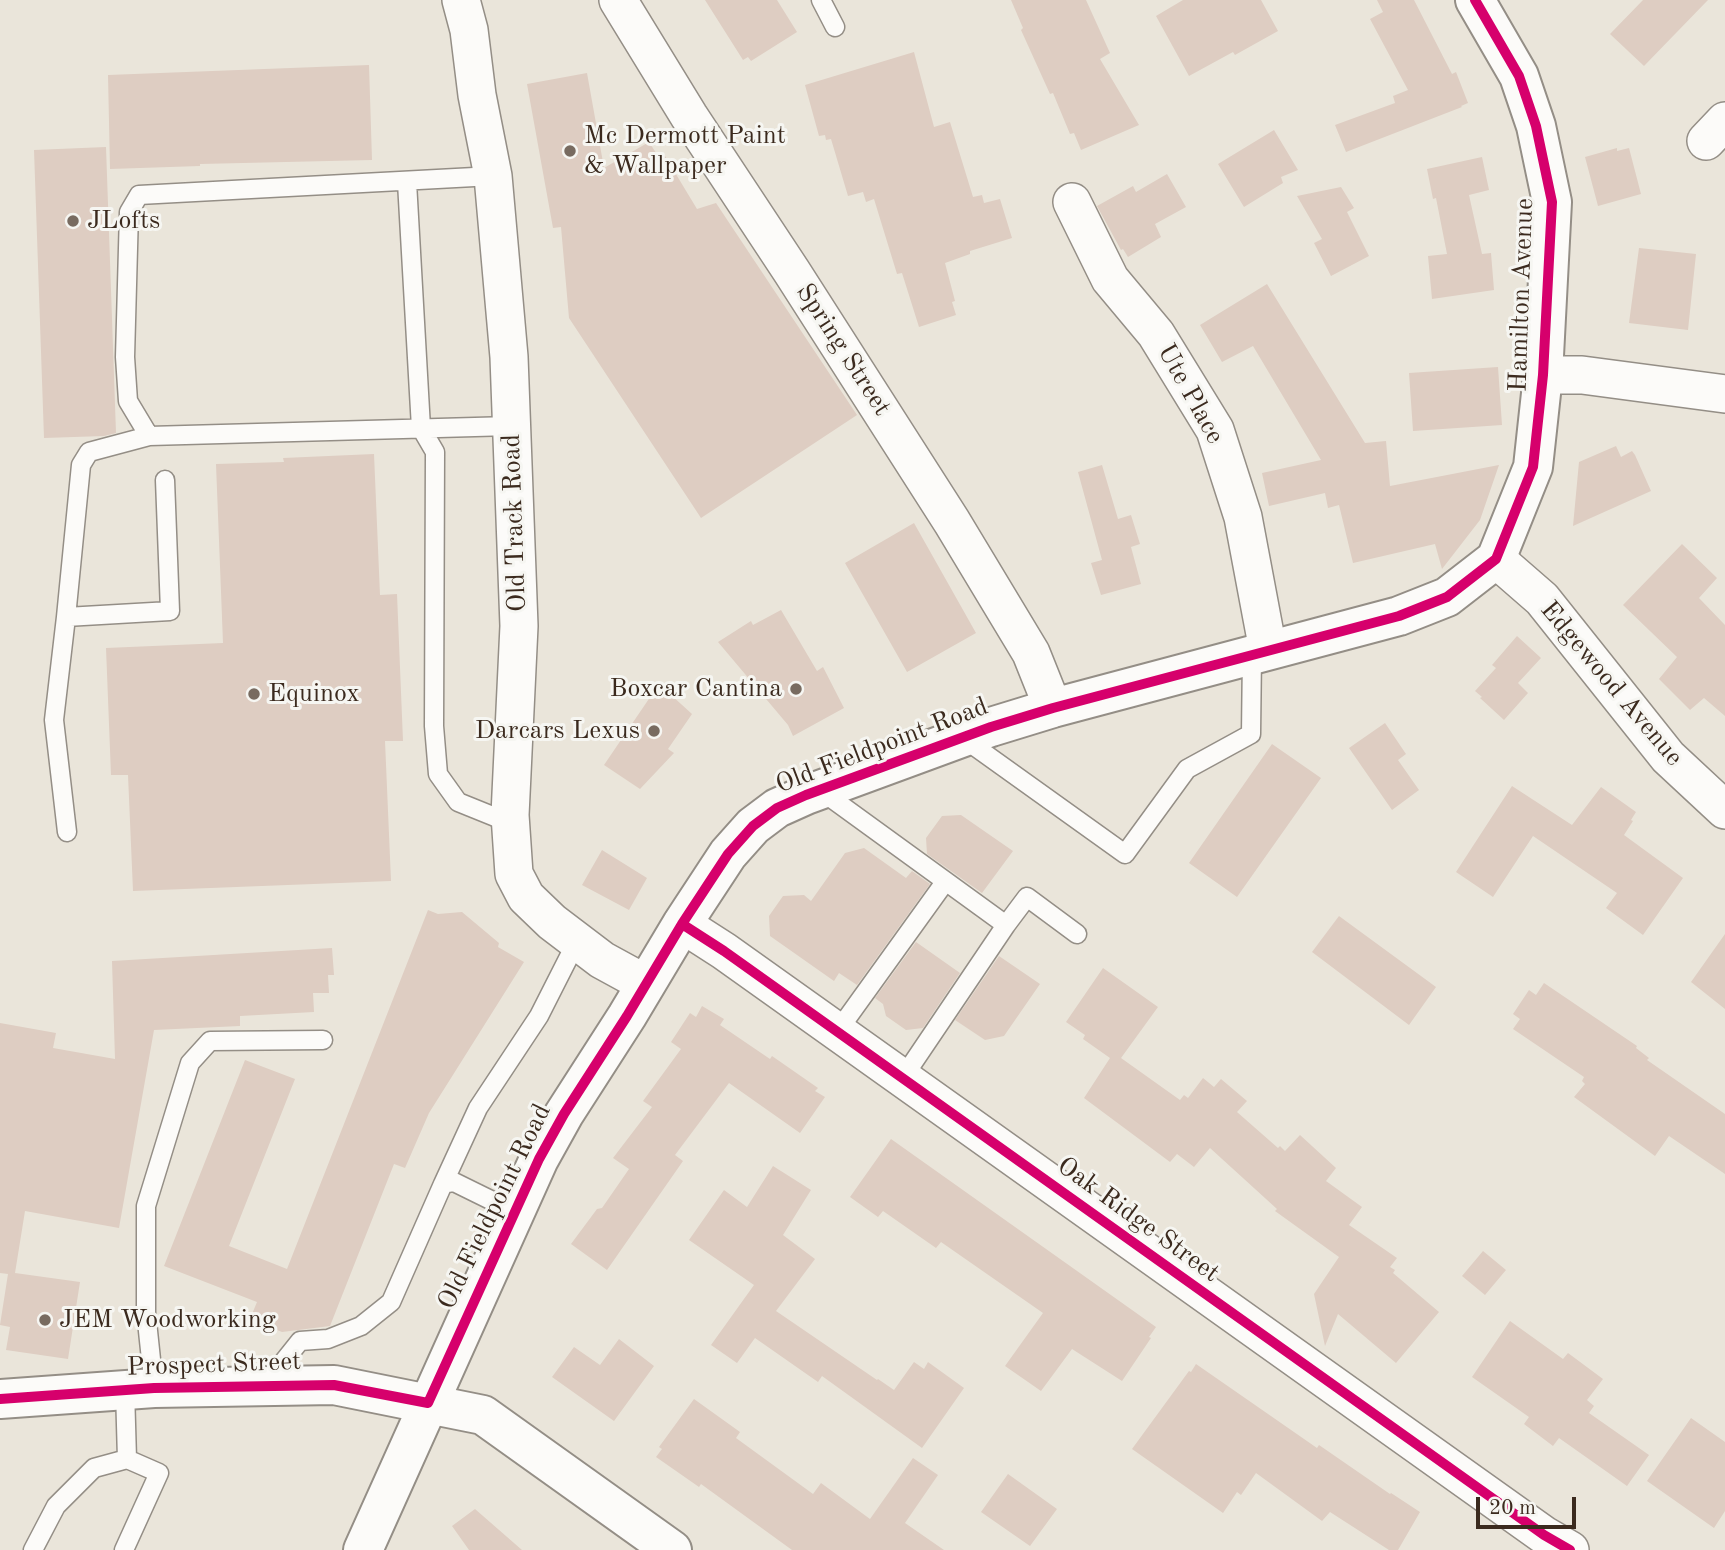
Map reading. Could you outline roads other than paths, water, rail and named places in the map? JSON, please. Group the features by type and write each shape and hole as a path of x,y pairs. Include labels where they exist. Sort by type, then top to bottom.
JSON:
{"main road":[{"name":"Hamilton Avenue","path":"1475,0 1519,76 1536,125 1552,202 1544,375 1533,467 1496,559"},
{"name":"Old Fieldpoint Road","path":"363,1550 539,1159 682,924 728,854 753,826 777,808 820,790 1053,708 1399,616 1447,597 1496,559"},
{"name":"Prospect Street","path":"0,1399 140,1389 334,1385 483,1415 672,1550"}],"street":[{"name":"Old Track Road","path":"461,0 469,30 477,95 493,176 509,357 519,626 510,822 513,874 526,897 577,941 602,960 646,984"},
{"name":"Spring Street","path":"618,0 689,116 952,522 1031,653 1053,708"},
{"name":"Ute Place","path":"1072,202 1110,279 1156,334 1215,430 1243,517 1260,652"},
{"path":"1544,375 1583,375 1725,394"},
{"name":"Edgewood Avenue","path":"1496,559 1542,599 1668,757 1725,810"},
{"name":"Oak Ridge Street","path":"682,924 1521,1519 1570,1550"}],"lane":[{"path":"821,0 835,27"},
{"path":"149,436 128,401 125,357 129,212 139,195 493,176"},
{"path":"407,182 421,428 435,452 433,726 438,774 458,802 510,822"},
{"path":"67,832 54,720 81,465 89,452 149,436 511,426"},
{"path":"66,617 170,611 165,480"},
{"path":"963,738 1125,854 1187,769 1251,734 1260,652"},
{"path":"820,790 1006,925"},
{"path":"837,1032 945,882"},
{"path":"902,1079 1027,897 1077,934"},
{"path":"279,1386 284,1361 300,1341 328,1339 361,1326 391,1302 478,1108 539,1016 577,941"},
{"path":"127,1459 140,1389 146,1312 146,1206 190,1063 210,1041 323,1040"},
{"path":"443,1184 454,1182 515,1212"},
{"path":"33,1550 56,1506 94,1468 127,1459 159,1473 124,1550"}],"place":[{"name":"Mc Dermott Paint & Wallpaper","path":"570,151"},
{"name":"JLofts","path":"73,221"},
{"name":"Boxcar Cantina","path":"796,689"},
{"name":"Equinox","path":"254,694"},
{"name":"Darcars Lexus","path":"654,731"},
{"name":"JEM Woodworking","path":"45,1320"}]}
